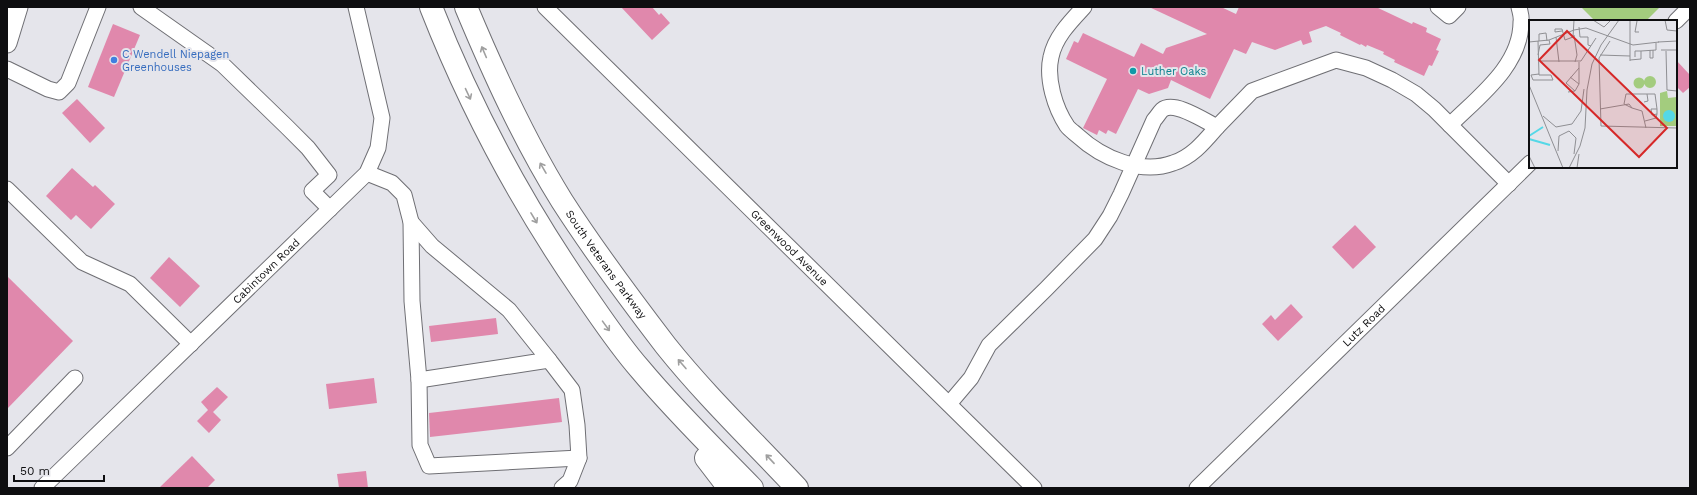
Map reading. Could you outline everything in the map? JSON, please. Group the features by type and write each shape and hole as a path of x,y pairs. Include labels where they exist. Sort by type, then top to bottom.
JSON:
{"highway":[{"path":"431,7 450,54 480,119 516,189 560,259 607,328 640,369 729,488"},
{"name":"South Veterans Parkway","path":"466,7 498,82 532,148 562,201 667,347 797,488"},
{"path":"640,369 752,488"}],"main road":[{"path":"7,43 18,7"}],"street":[{"path":"7,69 48,89 60,92 68,83 98,7"},
{"path":"141,7 222,64 308,148 329,175 312,191 330,209"},
{"name":"Cabintown Road","path":"42,488 367,174 378,148 382,118 356,7"},
{"name":"Greenwood Avenue","path":"545,7 1034,488"},
{"path":"1084,7 1056,41 1051,57 1050,73 1056,104 1068,127 1085,143 1110,157 1133,166 1157,167 1173,164 1188,156 1203,143 1252,91 1336,60 1366,68 1392,80 1416,94 1450,125 1509,184"},
{"path":"1438,7 1449,16 1458,7"},
{"path":"1450,125 1494,82 1509,62 1519,40 1522,22 1519,7"},
{"path":"1677,20 1690,7"},
{"path":"949,404 971,378 989,345 1095,239 1110,216 1154,120 1162,110 1173,107 1183,109 1217,127"},
{"name":"Lutz Road","path":"1197,488 1529,164"},
{"path":"367,174 392,184 404,195 411,222 412,300 419,380 420,445 429,466 579,458"},
{"path":"7,189 82,262 130,284 191,344"},
{"path":"411,222 432,246 508,310 572,390 577,425 579,458 570,480 562,488"},
{"path":"419,380 549,360"},
{"path":"7,448 75,378"}],"green space":[{"path":"1581,7 1660,7 1647,20 1594,20"}],"building":[{"path":"621,7 652,7 659,15 661,13 670,23 652,40"},
{"name":"Luther Oaks","path":"1149,7 1221,7 1236,14 1239,7 1376,7 1412,24 1413,22 1427,28 1426,32 1441,39 1436,50 1439,51 1432,66 1429,65 1424,76 1394,62 1395,60 1383,54 1384,52 1367,45 1366,47 1361,44 1360,45 1340,35 1341,33 1326,26 1309,32 1312,42 1303,45 1301,40 1275,50 1252,42 1246,54 1234,49 1210,99 1171,80 1168,88 1149,94 1138,89 1116,134 1108,130 1106,134 1099,130 1097,135 1083,128 1107,79 1066,59 1074,41 1078,43 1083,33 1134,57 1141,43 1163,54 1166,48 1207,34"},
{"name":"C Wendell Niepagen Greenhouses","path":"113,24 140,35 114,97 88,87"},
{"path":"1677,61 1690,75 1690,87 1683,93 1677,87"},
{"path":"77,99 105,128 90,143 62,113"},
{"path":"72,168 93,187 95,185 115,204 91,229 76,215 71,220 46,196"},
{"path":"1355,225 1376,247 1353,269 1332,247"},
{"path":"169,257 200,286 180,307 150,278"},
{"path":"7,276 73,341 7,409"},
{"path":"1291,304 1303,317 1278,341 1262,324 1271,315 1275,320"},
{"path":"496,318 498,334 431,342 429,326"},
{"path":"374,378 377,403 329,409 326,384"},
{"path":"217,387 228,397 213,412 221,420 209,433 197,421 208,410 201,402"},
{"path":"559,398 562,422 430,437 429,413"},
{"path":"192,456 215,480 207,488 159,488"},
{"path":"366,471 368,488 339,488 337,474"}],"place":[{"name":"C Wendell Niepagen Greenhouses","path":"114,60"},
{"name":"Luther Oaks","path":"1133,71"}]}
